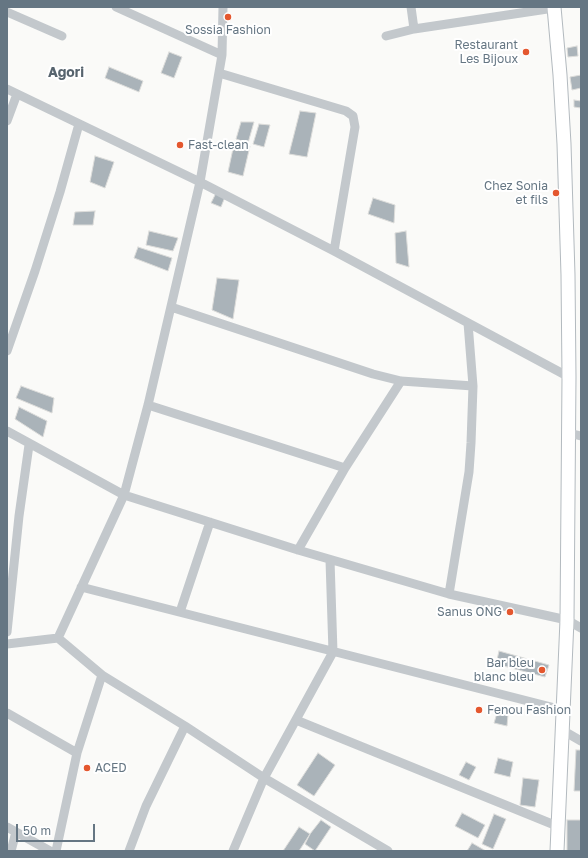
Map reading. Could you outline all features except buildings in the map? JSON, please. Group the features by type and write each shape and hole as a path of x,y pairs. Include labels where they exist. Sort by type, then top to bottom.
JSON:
{"main road":[{"path":"554,7 564,144 569,377 575,434 557,851"}],"street":[{"path":"116,7 222,55"},
{"path":"58,638 124,495 148,404 200,182 222,55 223,7"},
{"path":"411,7 414,29"},
{"path":"386,36 414,29 554,7"},
{"path":"7,12 62,36"},
{"path":"219,74 346,111 353,116 355,127 334,251"},
{"path":"7,89 200,182 334,251 569,377"},
{"path":"7,121 17,94"},
{"path":"7,351 60,192 79,124"},
{"path":"171,307 373,374 401,381 473,386"},
{"path":"449,594 469,472 472,443 473,386 468,323"},
{"path":"298,550 345,468 401,381"},
{"path":"148,404 345,468"},
{"path":"7,431 30,445 124,495 330,560 449,594 568,620 581,628"},
{"path":"7,632 19,516 30,445"},
{"path":"180,612 210,522"},
{"path":"233,851 264,778 333,652 330,560"},
{"path":"81,587 563,710"},
{"path":"7,644 58,638 102,675 185,726 264,778 388,851"},
{"path":"56,851 77,753 102,675"},
{"path":"7,713 77,753"},
{"path":"296,720 557,826"},
{"path":"129,851 146,806 185,726"},
{"path":"562,730 581,741"},
{"path":"7,827 50,851"},
{"path":"11,851 16,832"}],"place":[{"name":"Sossia Fashion","path":"228,17"},
{"name":"Restaurant Les Bijoux","path":"526,52"},
{"name":"Fast-clean","path":"180,145"},
{"name":"Chez Sonia et fils","path":"556,193"},
{"name":"Sanus ONG","path":"510,612"},
{"name":"Bar bleu blanc bleu","path":"542,670"},
{"name":"Fenou Fashion","path":"479,710"},
{"name":"ACED","path":"87,768"}],"district":[{"name":"Agori","path":"66,73"}]}
